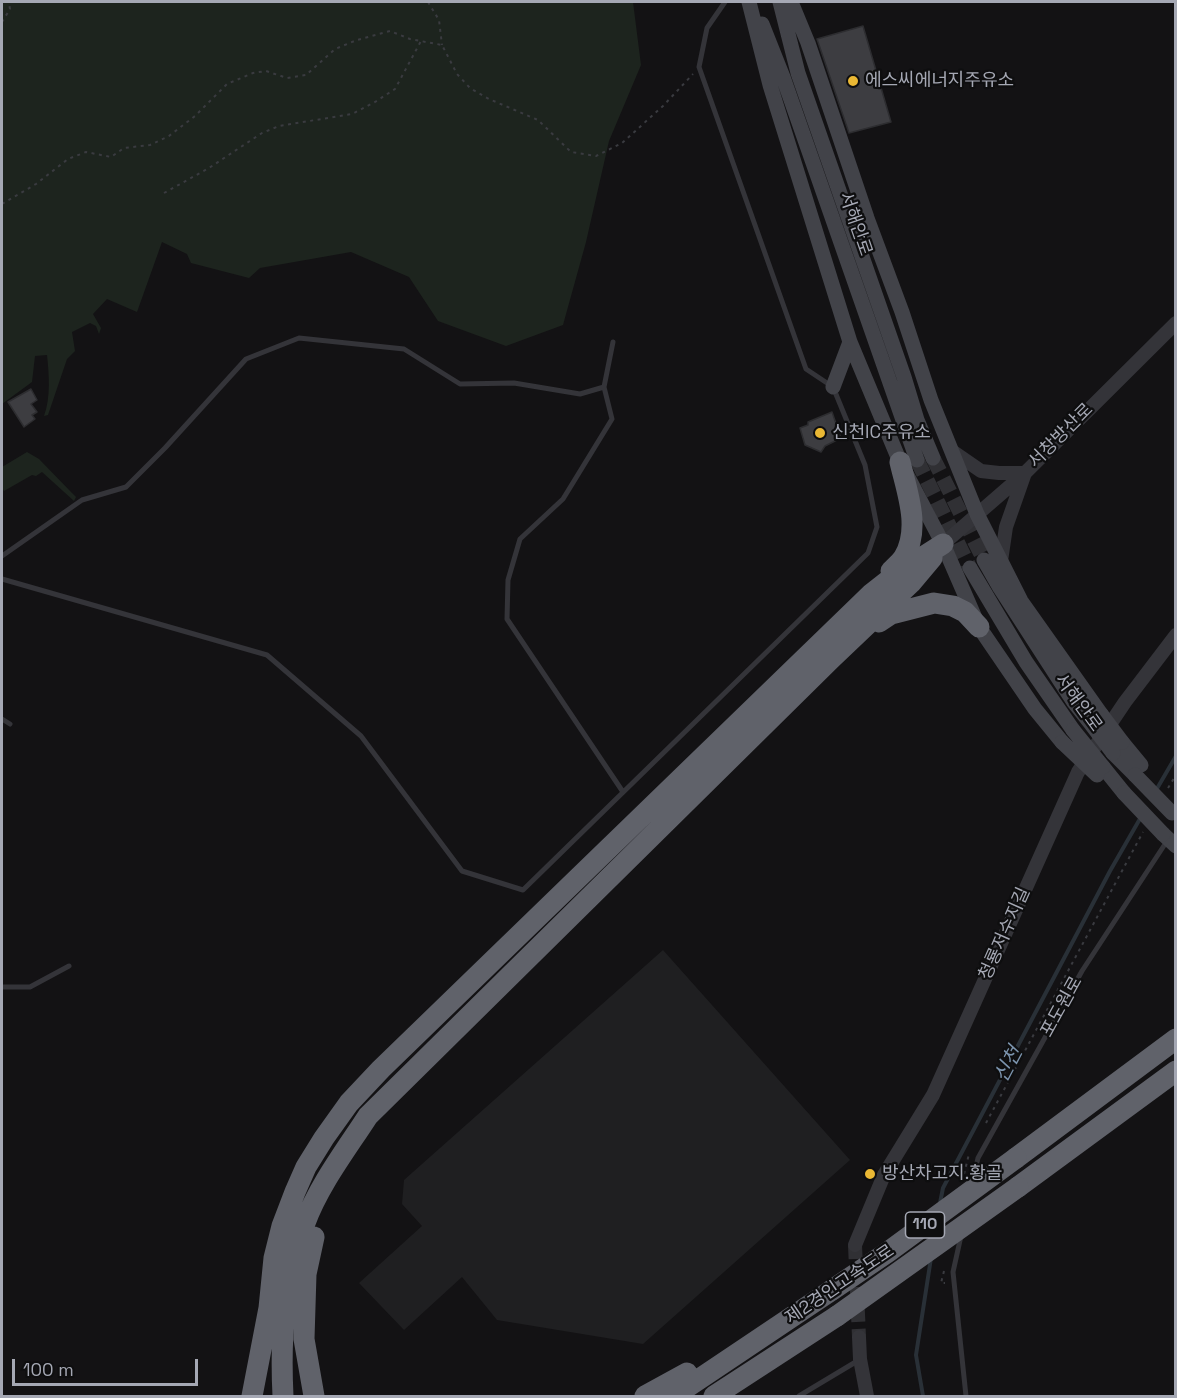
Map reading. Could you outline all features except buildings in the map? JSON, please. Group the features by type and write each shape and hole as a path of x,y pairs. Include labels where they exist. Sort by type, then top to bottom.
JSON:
{"highway":[{"path":"252,1396 269,1308 274,1258 282,1226 306,1167 349,1103 381,1069 871,594 904,557 911,539 909,461"},
{"path":"871,594 899,572 943,544"},
{"path":"283,1396 281,1351 286,1289 305,1223 326,1181 368,1116 831,659 911,583 943,544"},
{"path":"831,659 891,614 934,603 953,606 965,612 979,627"},
{"name":"제2경인고속도로","path":"674,1396 888,1252 1176,1039"},
{"name":"제2경인고속도로","path":"714,1396 837,1316 1176,1071"},
{"path":"314,1396 304,1339 306,1274 326,1181"},
{"path":"269,1308 273,1396"},
{"path":"645,1396 722,1353 789,1320"}],"main road":[{"path":"749,2 770,85 850,342 909,461 979,627 1035,709 1062,742 1120,789 1169,840"},
{"name":"서해안로","path":"754,2 783,77 909,461"},
{"name":"서해안로","path":"780,2 798,73 917,420 933,458"},
{"path":"791,2 808,43 931,399 977,514 1021,601 1094,717"},
{"path":"833,387 850,342"},
{"name":"서해안로","path":"984,560 1073,701 1094,717 1172,812"},
{"name":"서해안로","path":"970,568 1026,662 1100,771"}],"street":[{"name":"서창방산로","path":"943,544 1025,473 1176,323"},
{"path":"952,451 981,471 1025,473 1006,527 1001,561"},
{"name":"청룡저수지길","path":"855,1245 884,1175 933,1095 1078,772 1125,702 1176,635"},
{"path":"859,1337 860,1359 867,1396"}],"lane":[{"path":"2,579 267,655 361,736 462,871 522,890 868,553 877,526 865,465 833,387 806,369 699,67 707,28 725,2"},
{"path":"2,556 82,500 126,487 246,359 299,338 404,349 460,384 514,383 580,394 604,387"},
{"path":"613,342 604,387 612,419 563,499 520,539 508,580 507,618 623,792"},
{"path":"2,719 10,724"},
{"name":"포도원로","path":"968,1204 978,1158 1082,971 1169,840"},
{"path":"2,987 30,987 69,966"},
{"path":"965,1215 952,1272 966,1396"},
{"path":"799,1396 860,1359"}],"path":[{"path":"2,22 10,9 11,2"},
{"path":"428,2 439,20 442,45 457,74 470,88 489,99 538,120 571,152 596,156 622,142 663,106 699,67"},
{"path":"2,204 36,184 68,159 86,152 111,157 124,148 150,145 169,136 195,116 227,84 253,73 266,71 287,78 306,75 335,49 357,39 390,31 442,45"},
{"path":"164,194 262,133 279,126 352,114 375,102 395,89 421,41"}],"shaded area":[{"path":"2,2 633,2 641,65 609,141 586,242 563,325 506,346 438,321 409,277 351,252 260,268 249,278 191,263 187,254 162,242 137,312 107,299 93,314 101,328 99,334 96,326 90,323 72,332 75,351 67,359 48,415 44,416 49,393 47,355 35,356 32,382 2,404"},
{"path":"27,452 39,459 76,497 74,501 42,472 4,491 2,467"},
{"path":"663,950 850,1160 643,1344 497,1320 462,1277 404,1330 359,1283 422,1226 402,1204 404,1180"}],"waterway":[{"name":"신천","path":"1155,792 1176,756"},
{"name":"신천","path":"940,1203 943,1188 1110,871 1141,817"},
{"name":"신천","path":"923,1396 916,1355 931,1258"}],"tunnel":[{"path":"933,458 984,560"},
{"path":"917,460 970,568"},
{"path":"855,1245 859,1337"}],"place":[{"name":"에스씨에너지주유소","path":"853,81"},
{"name":"신천IC주유소","path":"820,433"},
{"name":"방산차고지.황골","path":"870,1174"}]}
